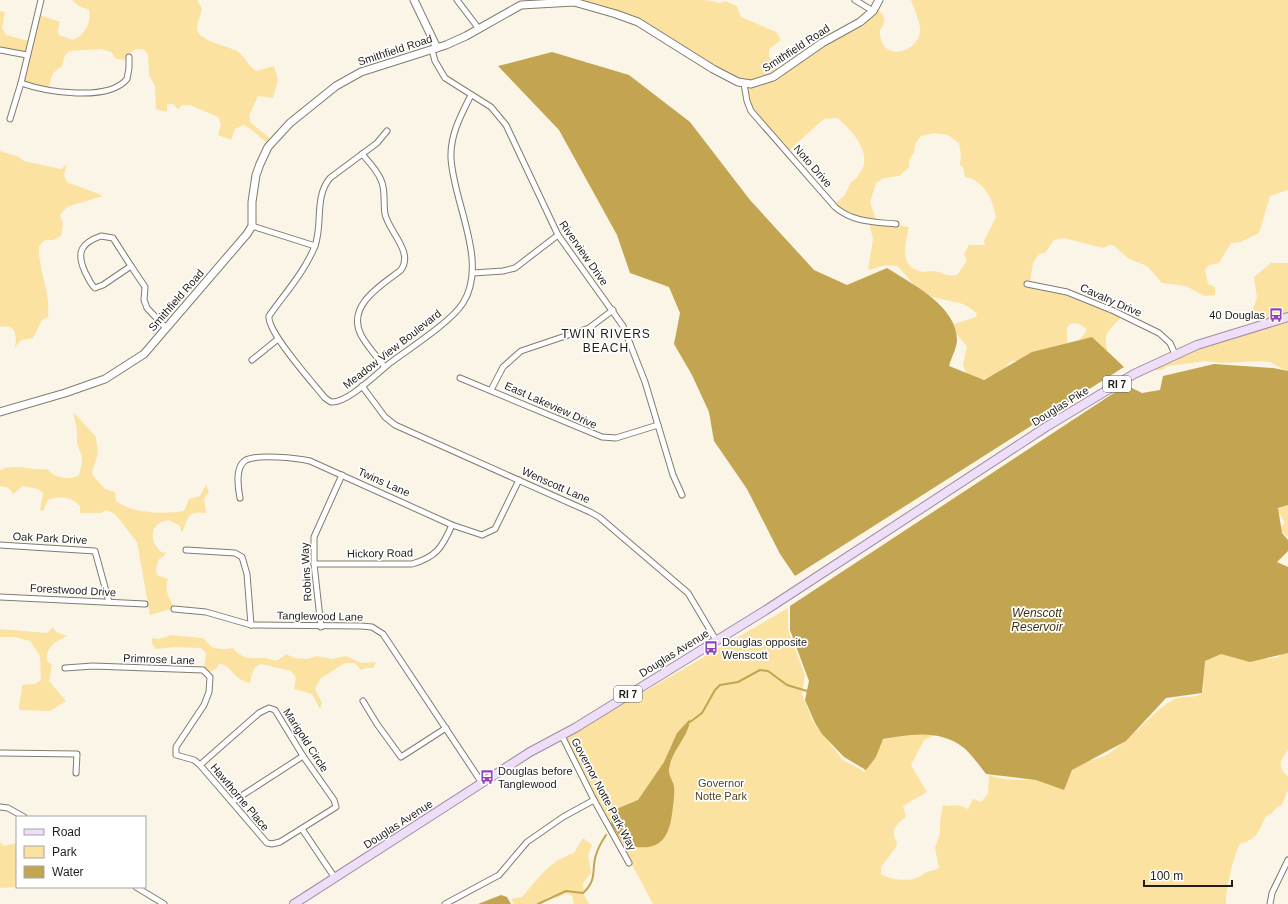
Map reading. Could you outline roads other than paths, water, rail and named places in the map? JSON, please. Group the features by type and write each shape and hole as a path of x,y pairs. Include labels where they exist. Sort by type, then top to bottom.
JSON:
{"main road":[{"name":"Douglas Pike","path":"962,483 1046,427 1134,374 1175,354 1227,335 1288,317"},
{"name":"Douglas Avenue","path":"294,904 530,752 562,736 766,610 962,483"}],"street":[{"path":"10,119 41,0"},
{"path":"414,0 434,49"},
{"path":"457,0 479,29"},
{"path":"855,0 872,11"},
{"name":"Smithfield Road","path":"0,412 65,393 105,379 144,354 236,248 252,226 252,202 256,175 268,147 281,131 336,86 361,72 434,49 479,29 521,5 574,2 589,5 638,22 701,62 744,84 756,83 772,77 822,42 860,22 872,11 879,0"},
{"name":"Riverview Drive","path":"434,49 435,61 445,78 491,107 506,125 558,235 623,326 682,495"},
{"path":"0,50 26,55"},
{"path":"20,83 54,92 72,93 114,88 127,79 130,68 129,57"},
{"name":"Noto Drive","path":"744,84 747,101 751,111 835,207 853,218 896,224"},
{"name":"Meadow View Boulevard","path":"387,131 377,143 330,178 326,183 321,196 319,229 315,246 305,267 292,287 269,316 270,326 278,339 328,401 341,401 362,386 457,312 468,294 473,273 469,242 451,158 455,130 472,95"},
{"path":"362,154 381,179 386,215 392,231 405,256 405,265 401,270 367,296 358,320 361,335 385,367"},
{"path":"252,226 315,246"},
{"path":"473,273 503,271 515,268 558,235"},
{"path":"131,266 103,285 95,288 84,270 80,260 80,254 82,248 96,238 109,236 117,243 145,287 144,300 147,308 166,328"},
{"name":"Cavalry Drive","path":"1027,284 1067,292 1109,308 1159,333 1170,343 1175,354"},
{"path":"491,390 503,366 517,354 529,348 589,328 613,310"},
{"path":"252,360 278,339"},
{"name":"East Lakeview Drive","path":"460,378 602,437 616,438 658,425"},
{"name":"Wenscott Lane","path":"362,386 385,417 394,425 590,512 598,517 688,593 716,640"},
{"name":"Twins Lane","path":"240,498 236,483 242,464 246,460 296,458 310,461 452,525 475,534 482,535 495,529 519,480"},
{"name":"Robins Way","path":"322,626 314,564 314,537 342,475"},
{"name":"Hickory Road","path":"314,564 412,564 426,560 438,551 452,525"},
{"name":"Oak Park Drive","path":"0,545 95,551 109,602"},
{"path":"186,550 221,551 235,553 242,557 247,574 251,625"},
{"name":"Forestwood Drive","path":"0,597 145,604"},
{"name":"Tanglewood Lane","path":"174,609 206,612 251,625 361,626 378,630 383,634 482,783"},
{"name":"Primrose Lane","path":"65,668 93,666 203,670 210,677 206,701 176,747 176,755"},
{"path":"363,701 377,724 401,757 446,728"},
{"name":"Marigold Circle","path":"200,765 259,713 269,708 275,710 303,756 334,800 336,807 302,830"},
{"name":"Governor Notte Park Way","path":"562,736 594,800 629,863"},
{"path":"0,753 76,754 76,773"},
{"name":"Hawthorne Place","path":"176,755 194,760 200,765 267,843 272,844 280,842 302,830"},
{"path":"232,802 303,756"},
{"path":"445,904 499,875 527,842 563,817 594,800"},
{"path":"0,807 8,808 22,816"},
{"path":"302,830 335,878"},
{"path":"1270,904 1274,889 1288,860"},
{"path":"138,888 164,904"}],"water":[{"path":"552,52 629,75 690,122 750,200 814,270 847,285 887,268 931,297 950,317 955,328 957,343 949,366 984,380 1032,352 1092,337 1124,367 795,576 780,554 747,489 714,441 709,412 692,375 674,344 680,313 669,287 630,273 617,235 559,130 498,66"},
{"name":"Wenscott Reservoir","path":"1214,364 1273,368 1288,371 1288,505 1278,508 1282,533 1288,540 1288,551 1277,562 1288,567 1288,653 1250,662 1221,654 1205,661 1202,693 1166,698 1126,741 1072,770 1064,790 1036,780 986,774 964,748 955,742 935,735 925,734 883,739 876,757 866,770 844,757 822,734 815,723 805,700 809,681 790,630 790,606 1123,387 1132,388 1142,393 1160,390 1163,376"},
{"path":"690,719 687,732 673,755 669,769 674,786 674,793 672,814 667,832 663,839 652,846 635,847 625,845 611,824 614,810 638,800 664,762 677,733"},
{"path":"501,895 507,897 511,904 478,904"}],"waterway":[{"path":"690,722 702,713 715,690 720,685 738,682 760,670 768,671 787,685 807,691"},
{"path":"538,904 566,891 583,893 588,888 592,879 596,855 606,835"}],"place":[{"name":"40 Douglas","path":"1276,315"},
{"name":"Douglas opposite Wenscott","path":"711,648"},
{"name":"Douglas before Tanglewood","path":"487,777"}],"district":[{"name":"TWIN RIVERS BEACH","path":"606,341"}],"park label":[{"name":"Governor Notte Park","path":"721,789"}]}
